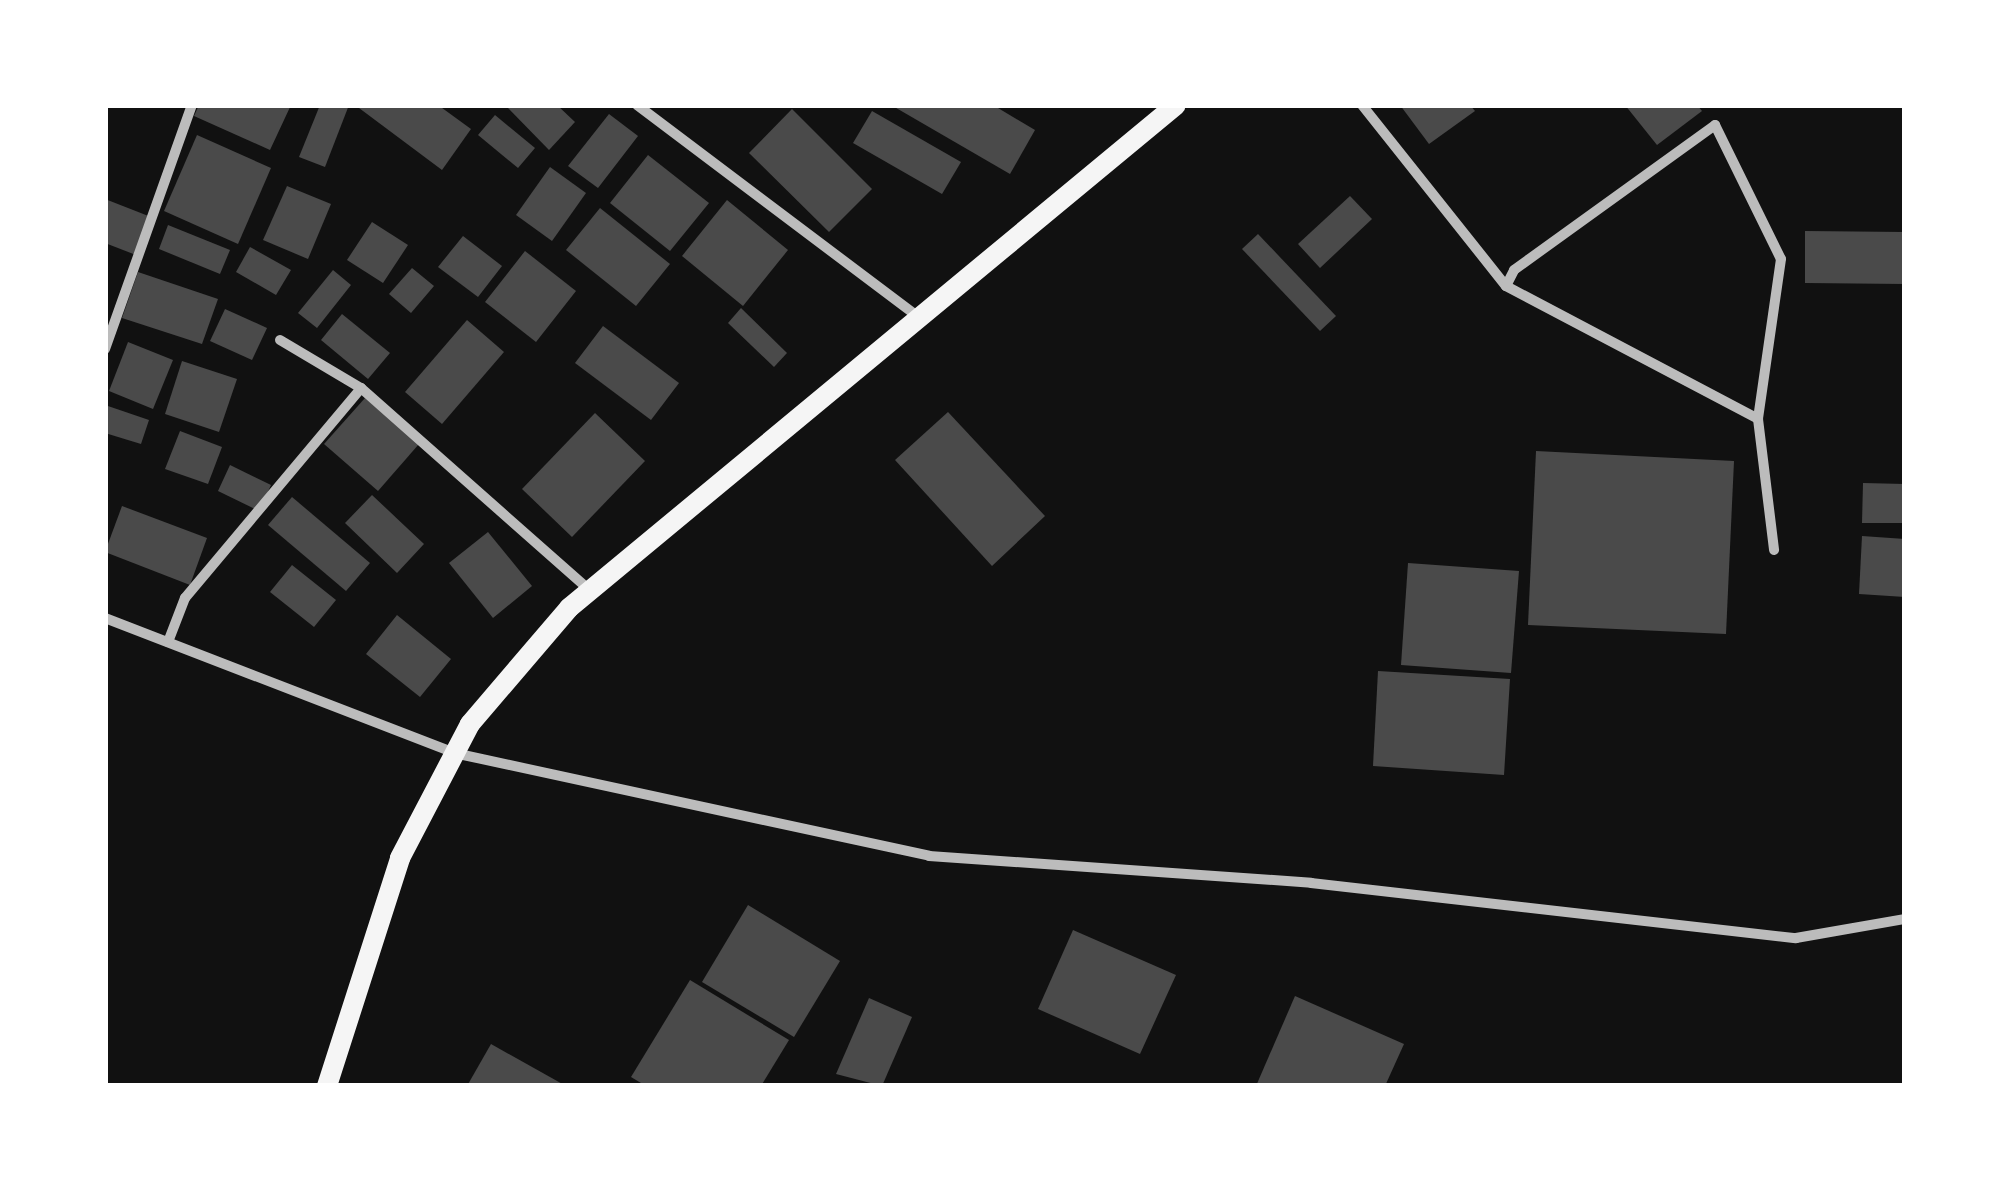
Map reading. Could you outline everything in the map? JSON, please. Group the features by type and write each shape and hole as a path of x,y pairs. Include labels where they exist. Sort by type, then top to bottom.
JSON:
{"main road":[{"path":"327,1086 400,858 470,724 590,591 1176,105"}],"street":[{"path":"105,349 192,105"},
{"path":"637,105 918,317"},
{"path":"1362,105 1506,286 1758,419"},
{"path":"1506,286 1514,270 1715,125 1781,259 1758,419 1774,550"},
{"path":"280,340 361,388 590,591"},
{"path":"168,642 185,598 361,388"},
{"path":"105,618 454,752 929,856 1312,883 1796,938 1905,919"}],"building":[{"path":"199,105 291,105 270,150 194,116"},
{"path":"320,105 349,105 325,167 299,157"},
{"path":"355,105 438,105 471,129 442,170"},
{"path":"505,105 557,105 575,122 549,150"},
{"path":"891,105 993,105 1035,130 1010,174"},
{"path":"1400,105 1470,105 1475,111 1429,144"},
{"path":"1625,105 1697,105 1702,111 1657,145"},
{"path":"792,109 872,189 829,232 749,153"},
{"path":"872,111 961,162 942,194 853,143"},
{"path":"609,114 638,136 598,188 568,166"},
{"path":"495,115 535,148 518,168 478,135"},
{"path":"197,135 271,168 238,244 164,211"},
{"path":"648,155 709,203 670,251 610,203"},
{"path":"550,167 586,193 552,241 516,215"},
{"path":"287,186 331,204 308,259 263,240"},
{"path":"1350,196 1372,219 1320,268 1298,244"},
{"path":"105,199 151,217 136,255 105,243"},
{"path":"727,200 788,250 743,306 682,256"},
{"path":"600,208 670,264 636,306 566,250"},
{"path":"372,222 408,245 383,283 347,260"},
{"path":"168,225 230,250 220,274 159,249"},
{"path":"1805,231 1905,232 1905,284 1805,283"},
{"path":"1258,234 1336,316 1320,331 1242,249"},
{"path":"463,236 502,266 478,297 438,267"},
{"path":"250,247 291,270 276,295 236,272"},
{"path":"525,251 576,291 536,342 485,302"},
{"path":"412,268 434,286 411,313 389,294"},
{"path":"333,270 351,285 317,328 298,313"},
{"path":"138,272 218,299 202,344 122,318"},
{"path":"741,308 787,353 774,367 728,323"},
{"path":"225,309 267,328 252,360 210,341"},
{"path":"342,314 390,353 368,379 321,340"},
{"path":"467,320 504,352 442,424 405,392"},
{"path":"603,326 679,383 651,420 575,363"},
{"path":"128,342 173,360 153,409 109,391"},
{"path":"182,361 237,379 219,432 165,414"},
{"path":"365,398 419,444 378,491 324,444"},
{"path":"105,405 149,420 141,444 105,433"},
{"path":"948,412 1045,516 992,566 895,460"},
{"path":"595,413 645,461 572,537 522,489"},
{"path":"180,431 222,447 208,484 165,469"},
{"path":"1536,451 1734,461 1726,634 1528,625"},
{"path":"230,465 271,485 259,511 218,491"},
{"path":"1863,483 1905,484 1905,523 1862,523"},
{"path":"372,495 424,544 397,573 345,523"},
{"path":"292,497 370,563 346,591 268,525"},
{"path":"122,506 207,538 190,585 105,552"},
{"path":"488,532 532,586 493,618 449,563"},
{"path":"1862,536 1905,539 1905,597 1859,594"},
{"path":"1408,563 1519,571 1511,673 1401,665"},
{"path":"292,565 336,600 314,627 270,592"},
{"path":"397,615 451,659 420,697 366,654"},
{"path":"1378,671 1510,679 1504,775 1373,766"},
{"path":"748,905 840,961 794,1037 702,982"},
{"path":"1073,930 1176,975 1140,1054 1038,1009"},
{"path":"690,980 789,1040 761,1086 646,1086 631,1077"},
{"path":"1295,996 1404,1044 1385,1086 1256,1086"},
{"path":"869,998 912,1017 882,1086 836,1074"},
{"path":"491,1044 566,1086 467,1086"}]}
